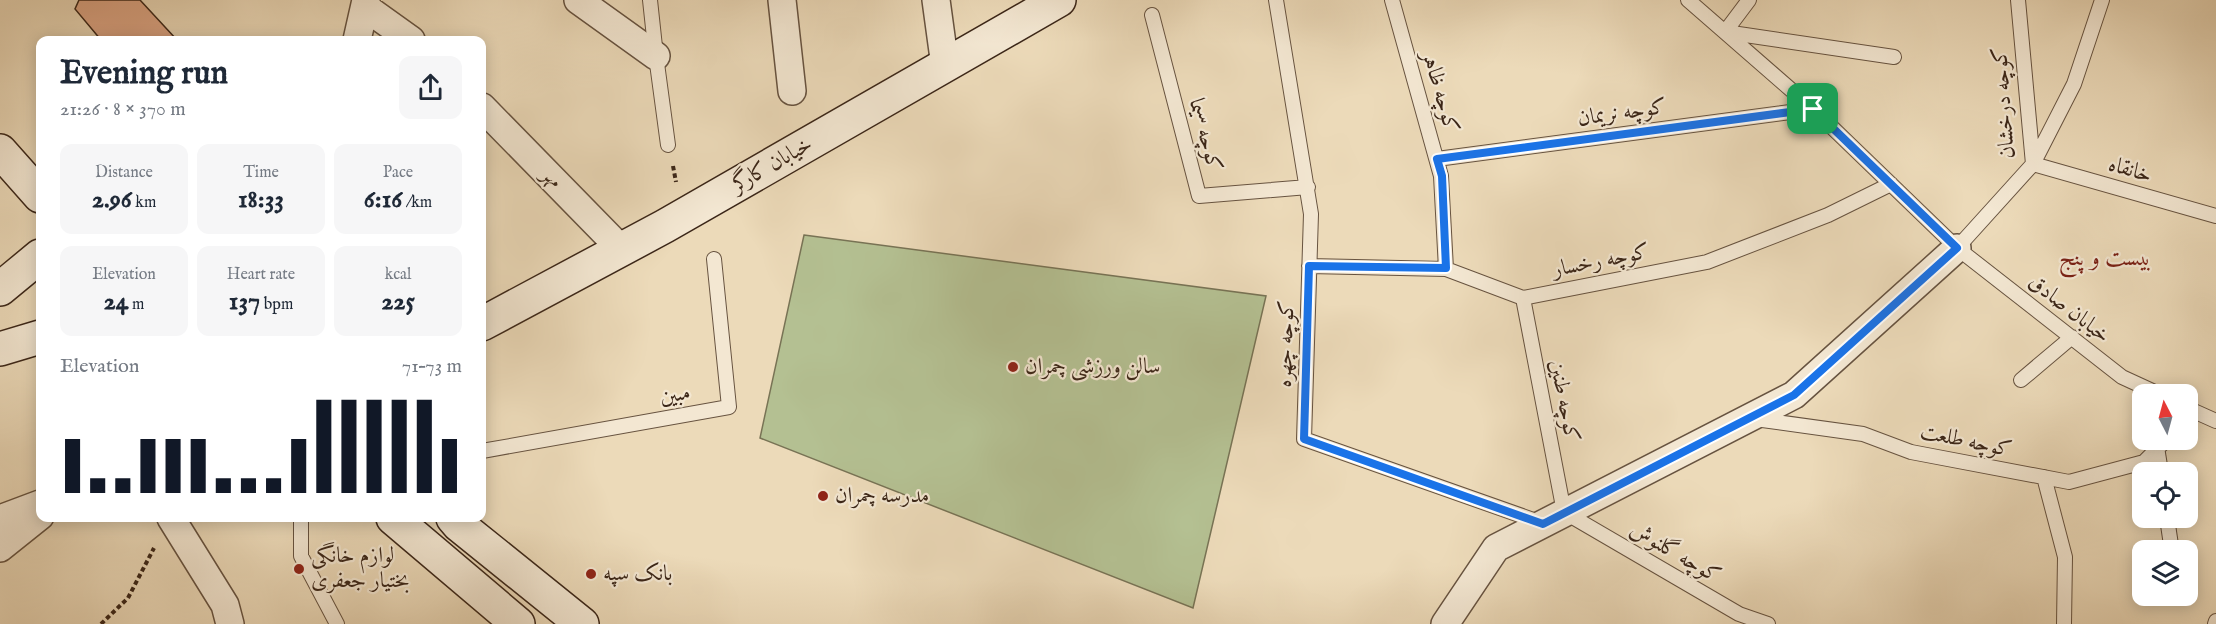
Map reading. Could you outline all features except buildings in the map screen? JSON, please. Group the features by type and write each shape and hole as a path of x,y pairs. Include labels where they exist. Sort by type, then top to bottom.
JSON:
{"main road":[{"name":"خیابان کارگر","path":"486,322 621,249 1059,0"},
{"path":"0,151 36,192"},
{"path":"0,289 36,259"},
{"path":"0,349 36,338"},
{"path":"398,522 518,624"},
{"path":"456,522 582,624"}],"street":[{"path":"578,0 656,56"},
{"path":"782,0 792,91"},
{"path":"936,0 945,66"},
{"path":"358,36 365,4 406,36"},
{"name":"مهر","path":"486,111 621,249"},
{"path":"1445,624 1496,548 1794,395 1957,248"},
{"path":"0,519 36,506"},
{"path":"0,548 36,519"},
{"path":"173,522 225,605 230,624"}],"lane":[{"path":"650,0 668,145"},
{"name":"کوچه چهره","path":"1276,0 1311,214 1304,439 1554,518"},
{"name":"کوچه ظاهر","path":"1392,0 1442,176 1446,268"},
{"name":"خیابان صادق","path":"1688,0 1813,109 1957,248 2122,377 2137,384"},
{"path":"1749,0 1725,32 1894,57"},
{"name":"کوچه درخشان","path":"1957,248 2033,164 2018,0"},
{"path":"2033,164 2074,84 2103,0"},
{"name":"کوچه سیما","path":"1152,15 1199,196 1308,187"},
{"name":"کوچه نریمان","path":"1437,159 1813,109"},
{"name":"خانقاه","path":"2033,164 2216,216"},
{"name":"کوچه رخسار","path":"1523,298 1707,262 1828,215 1891,184"},
{"name":"مبین","path":"486,450 729,406 714,259"},
{"path":"1309,266 1446,268 1523,298"},
{"name":"کوچه طنین","path":"1523,298 1554,518"},
{"path":"2021,380 2072,337"},
{"path":"2198,415 2216,421"},
{"name":"کوچه طلعت","path":"1748,418 1863,434 1911,452 2068,482 2144,462 2155,450"},
{"path":"2044,477 2065,557 2064,624"},
{"name":"کوچه گلنوش","path":"1554,518 1741,619 1768,624"},
{"path":"301,522 301,556 337,624"}],"path":[{"path":"101,624 128,598 154,548"}],"green space":[{"name":"سالن ورزشی چمران","path":"804,235 1266,296 1193,608 760,438"}],"place":[{"name":"سالن ورزشی چمران","path":"1013,367"},
{"name":"مدرسه چمران","path":"823,496"},
{"name":"لوازم خانگی بختیار جعفری","path":"299,569"},
{"name":"بانک سپه","path":"591,574"}],"district":[{"name":"بیست و پنج","path":"2105,258"}],"route":[{"path":"1813,109 1957,248 1794,395 1543,524 1304,439 1309,266 1446,268 1442,176 1437,159 1813,109"}]}
